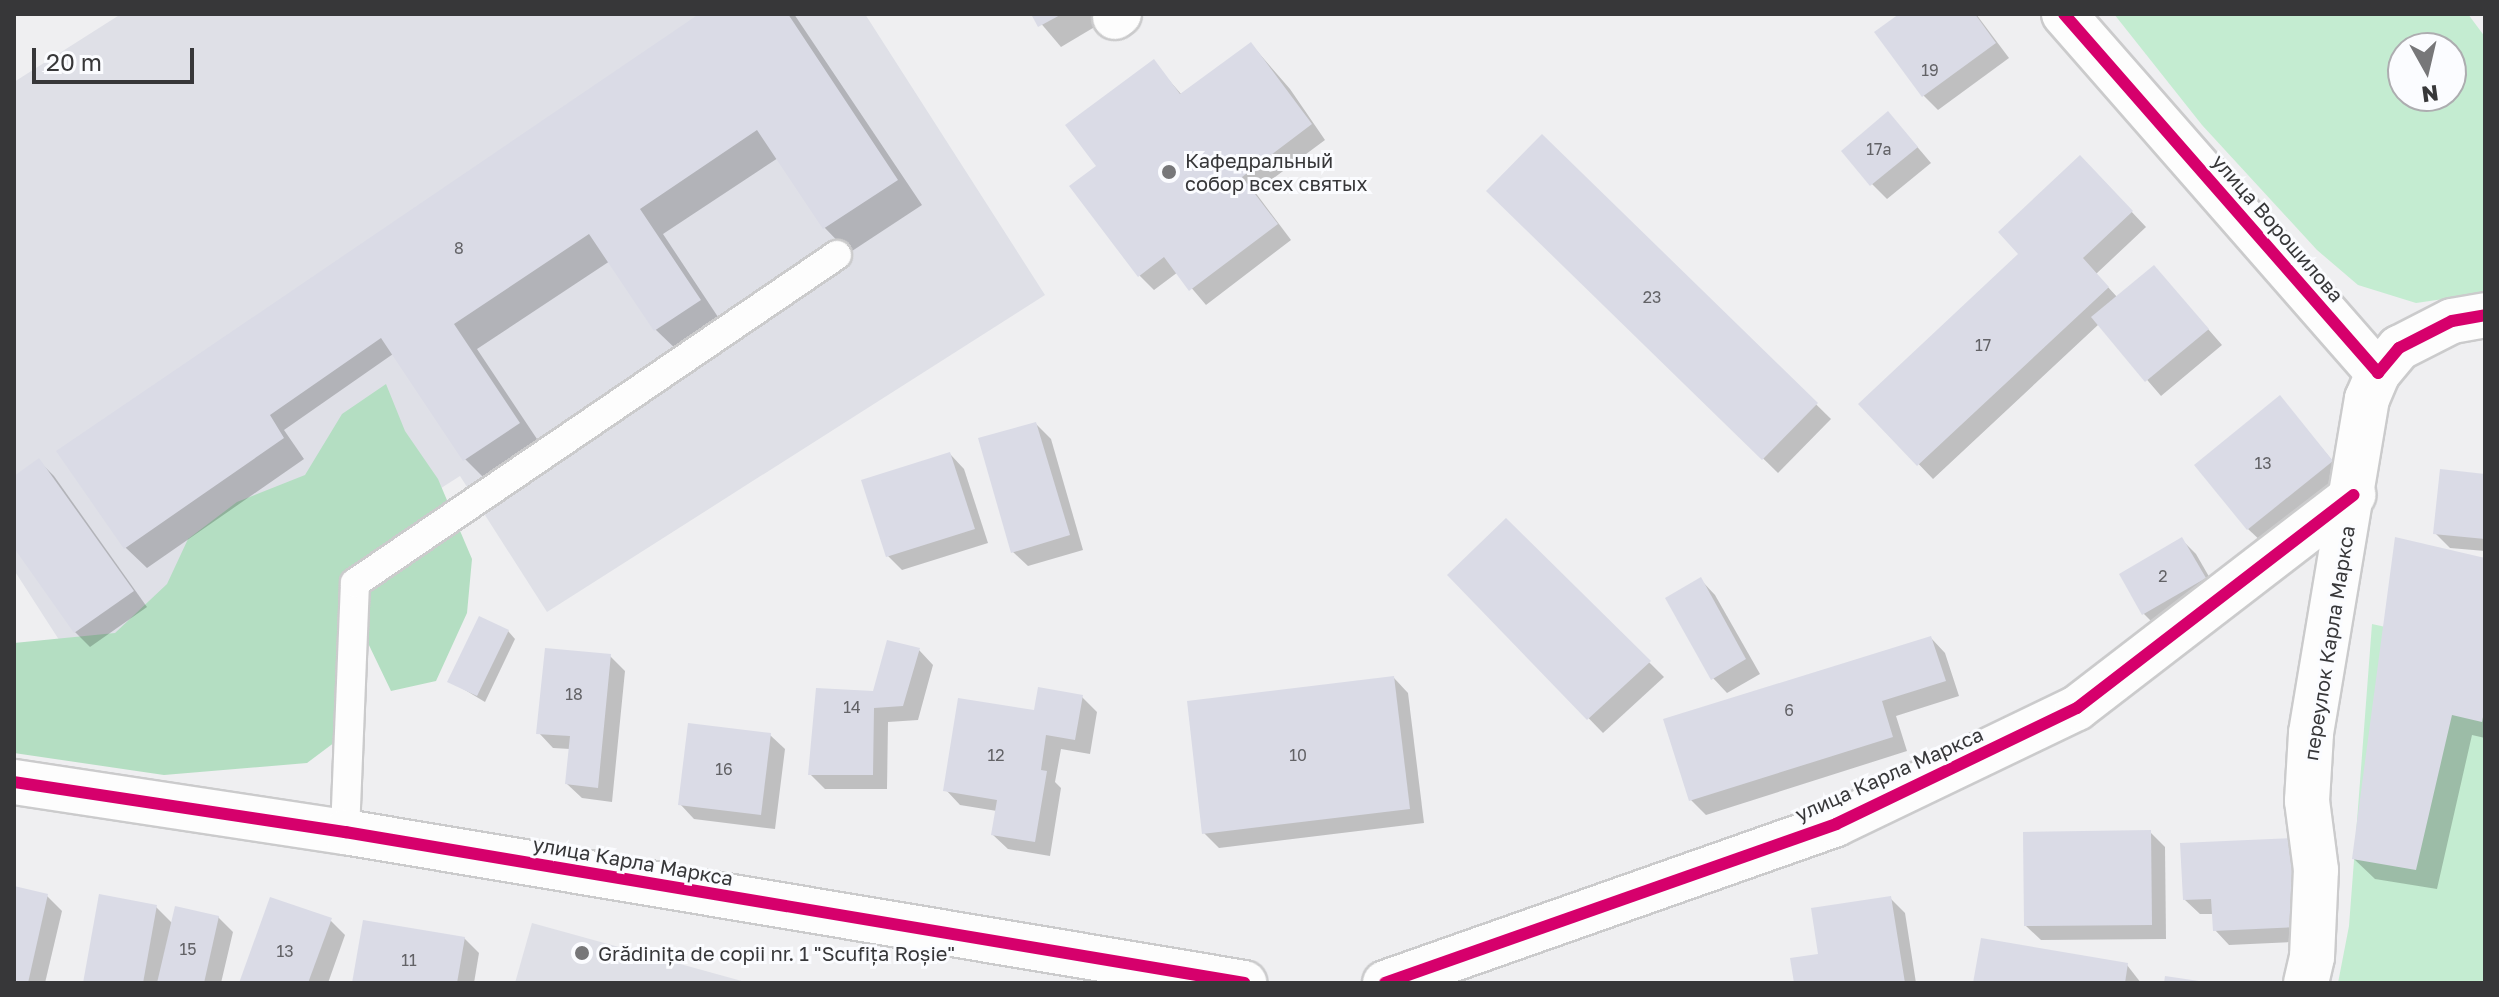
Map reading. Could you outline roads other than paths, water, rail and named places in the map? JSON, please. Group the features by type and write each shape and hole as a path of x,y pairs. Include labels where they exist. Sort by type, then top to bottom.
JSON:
{"street":[{"name":"улица Ворошилова","path":"2064,14 2378,373"},
{"path":"2378,373 2399,348 2452,321 2485,315"},
{"name":"переулок Карла Маркса","path":"2306,983 2312,957 2316,870 2307,801 2311,733 2354,495 2367,399 2378,373"},
{"name":"улица Карла Маркса","path":"1385,983 1836,824 2077,708 2354,495"},
{"name":"улица Карла Маркса","path":"14,782 345,832 1244,983"}],"lane":[{"path":"345,832 355,583 837,255"}],"place":[{"name":"Кафедральный собор всех святых","path":"1169,172"},
{"name":"Grădinița de copii nr. 1 \"Scufița Roșie\"","path":"582,953"}]}
